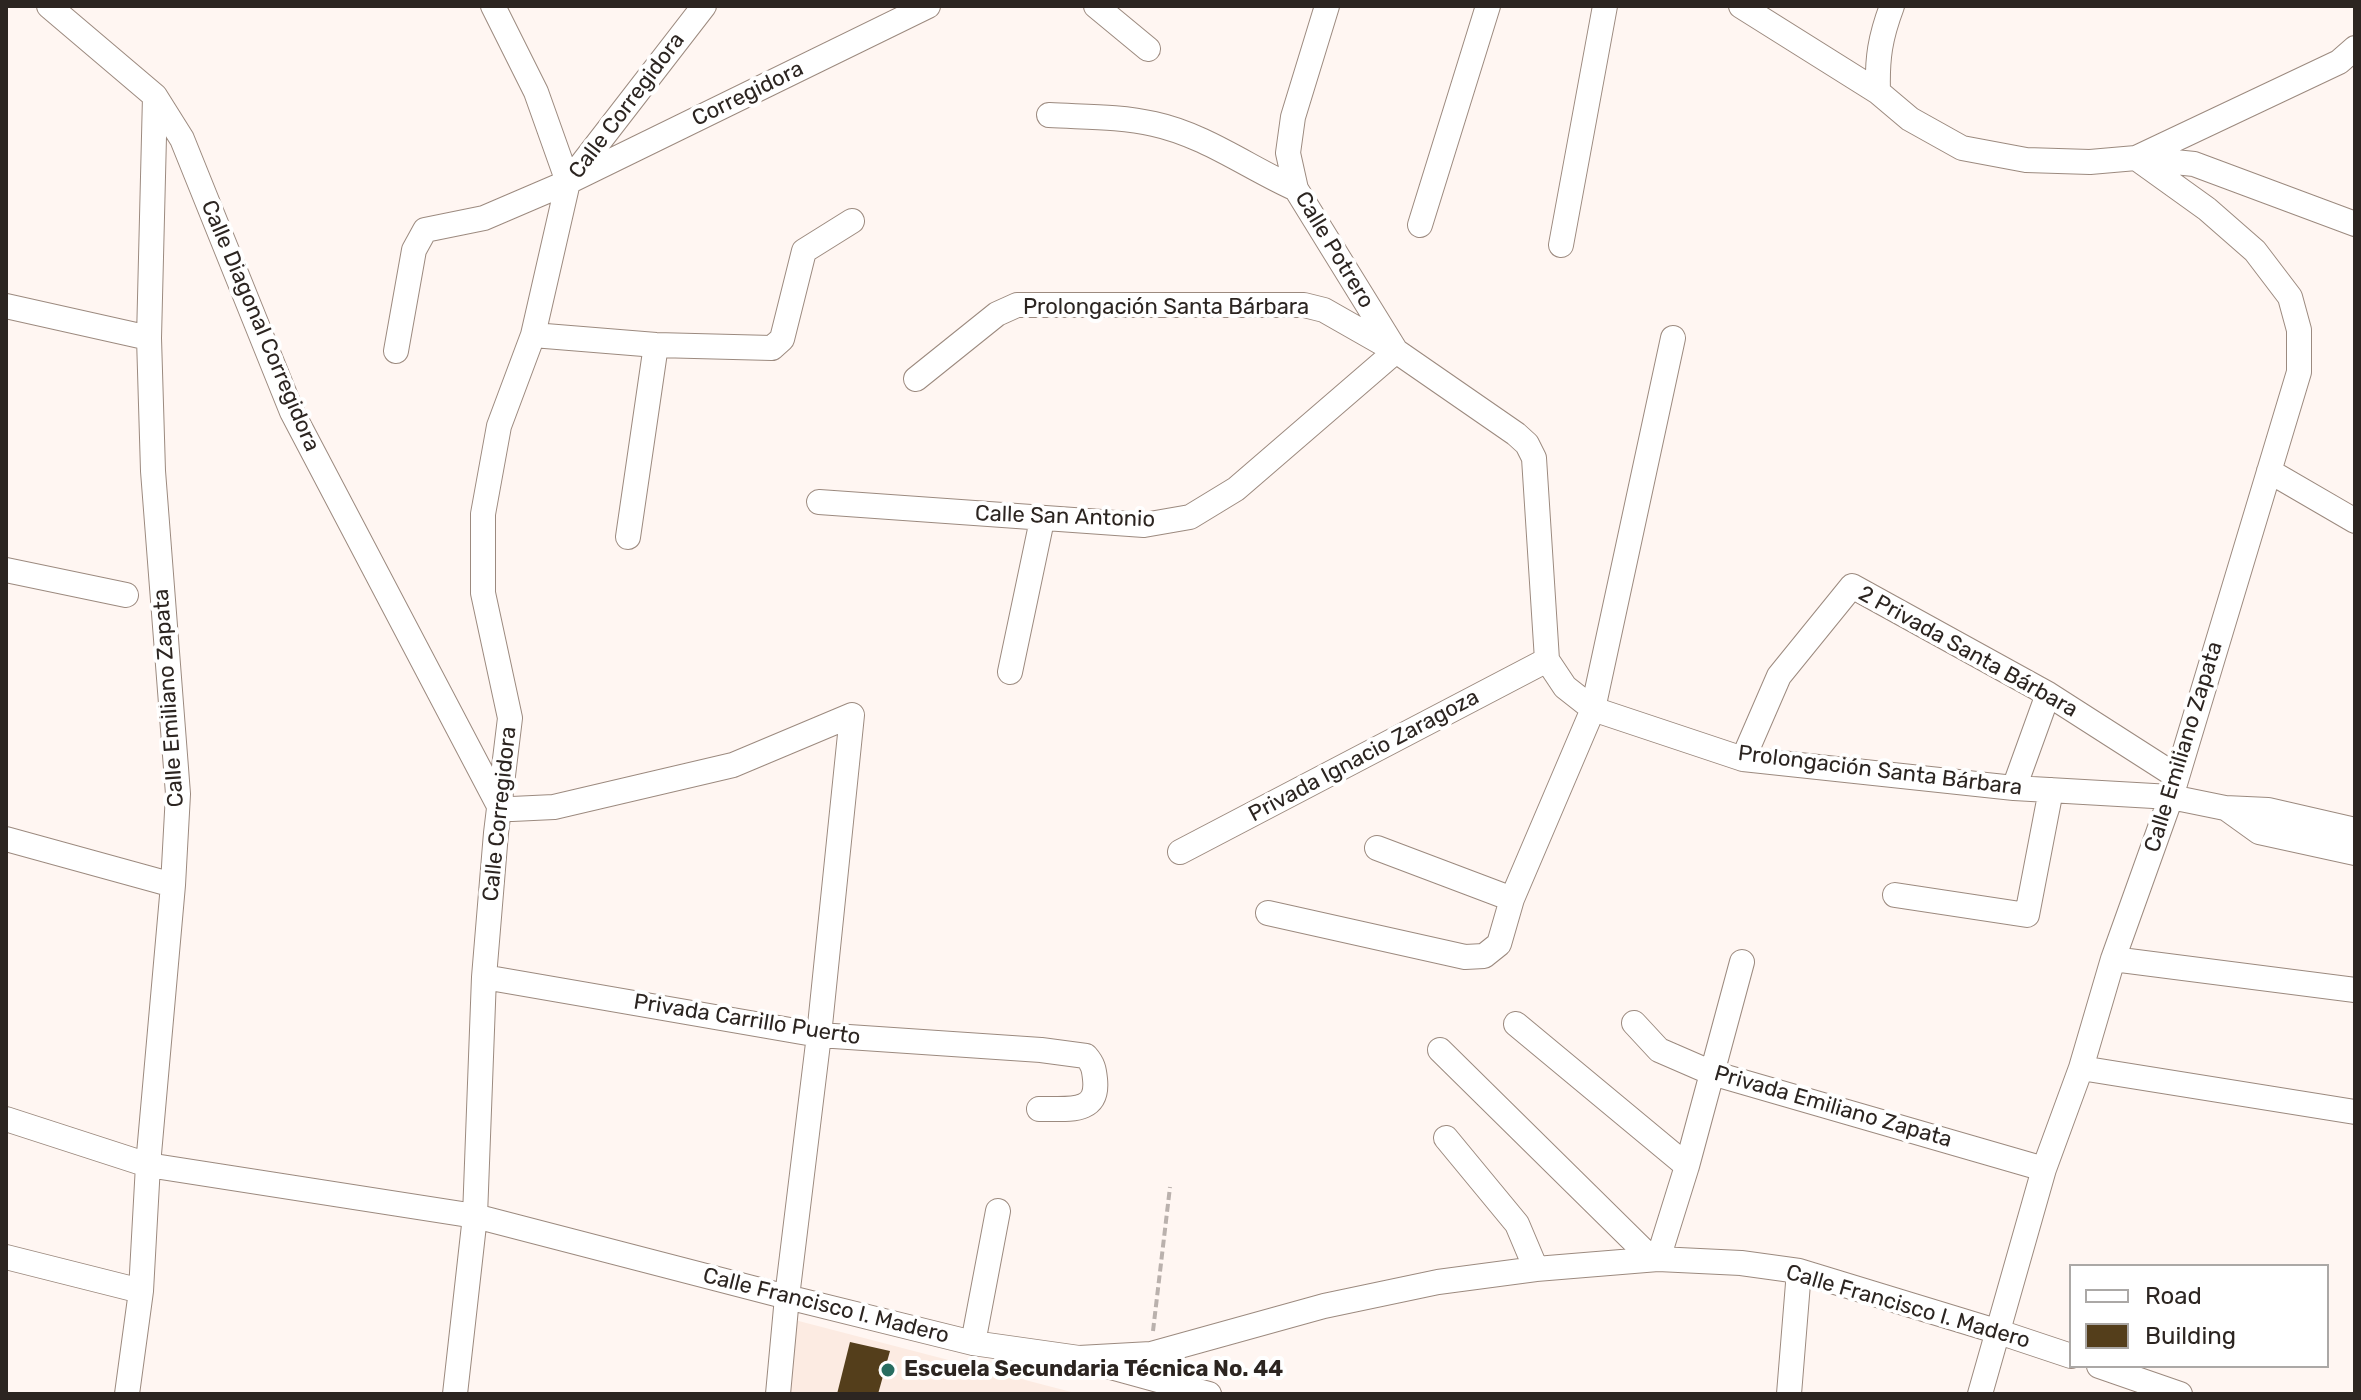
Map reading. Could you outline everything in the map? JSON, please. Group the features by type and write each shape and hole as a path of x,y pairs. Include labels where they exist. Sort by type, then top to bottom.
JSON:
{"street":[{"path":"493,6 536,92 568,182"},
{"name":"Calle Corregidora","path":"455,1394 475,1216 484,977 510,718 483,593 483,514 499,426 533,335 568,182 704,6"},
{"name":"Corregidora","path":"396,351 414,250 425,230 484,218 568,182 928,6"},
{"name":"Calle Potrero","path":"1327,6 1293,117 1288,153 1296,189 1396,351"},
{"path":"1420,225 1488,6"},
{"path":"1561,245 1605,6"},
{"path":"1741,6 1878,92 1910,119 1962,148 2026,160 2090,162 2136,158 2194,164 2355,224"},
{"path":"1878,92 1877,57 1892,6"},
{"name":"Calle Diagonal Corregidora","path":"56,8 155,96 182,139 292,412 499,806"},
{"path":"1102,8 1148,49"},
{"path":"2136,158 2339,62 2355,48"},
{"name":"Calle Emiliano Zapata","path":"127,1394 141,1291 178,794 153,471 149,338 155,96"},
{"path":"1049,115 1106,117 1155,124 1204,141 1296,189"},
{"name":"Calle Emiliano Zapata","path":"1980,1394 2044,1169 2081,1068 2113,959 2173,786 2299,372 2299,330 2290,297 2255,251 2207,209 2136,158"},
{"path":"533,335 656,345 772,348 782,339 804,251 852,221"},
{"name":"Prolongación Santa Bárbara","path":"916,379 997,314 1017,305 1304,305 1324,310 1396,351 1527,444 1534,458 1547,660 1565,687 1593,709 1743,759 2014,788 2051,790 2173,786 2225,808 2259,832 2355,853"},
{"path":"6,306 149,338"},
{"path":"1268,913 1465,957 1484,956 1499,944 1512,899 1593,709 1673,338"},
{"path":"628,537 656,345"},
{"name":"Calle San Antonio","path":"819,502 1144,525 1190,517 1236,489 1396,351"},
{"path":"2269,471 2355,521"},
{"path":"1010,672 1042,520"},
{"path":"6,570 126,595"},
{"name":"2 Privada Santa Bárbara","path":"1743,759 1779,676 1852,586 2048,694 2173,786"},
{"name":"Privada Ignacio Zaragoza","path":"1180,852 1547,660"},
{"path":"2014,788 2048,694"},
{"path":"499,806 512,809 554,807 733,765 852,715 778,1394"},
{"path":"1895,895 2027,915 2051,790"},
{"name":"Prolongación Santa Bárbara","path":"2225,808 2268,810 2355,830"},
{"path":"6,839 173,885"},
{"path":"1377,848 1512,899"},
{"path":"2113,959 2355,990"},
{"path":"1440,1050 1655,1259 1687,1166 1742,962"},
{"name":"Privada Carrillo Puerto","path":"484,977 819,1035 1086,1056 1093,1064 1096,1091 1091,1103 1083,1107 1039,1109"},
{"name":"Privada Emiliano Zapata","path":"1634,1023 1659,1050 1712,1073 2044,1169"},
{"path":"1516,1024 1687,1166"},
{"path":"2081,1068 2355,1112"},
{"name":"Calle Francisco I. Madero","path":"6,1119 148,1165 475,1216 973,1343 1079,1358 1151,1354 1324,1306 1438,1282 1536,1269 1655,1259 1741,1263 1799,1271 2069,1355"},
{"path":"1446,1138 1517,1224 1536,1269"},
{"path":"973,1343 998,1211"},
{"path":"6,1257 141,1291"},
{"path":"1789,1394 1799,1271"},
{"path":"1079,1358 1209,1394"},
{"path":"2105,1368 2180,1394"}],"path":[{"path":"1151,1354 1170,1187"}],"shaded area":[{"name":"Escuela Secundaria Técnica No. 44","path":"791,1319 1079,1394 787,1394"}],"building":[{"path":"850,1342 890,1351 878,1394 837,1394"}],"place":[{"name":"Escuela Secundaria Técnica No. 44","path":"888,1370"}]}
